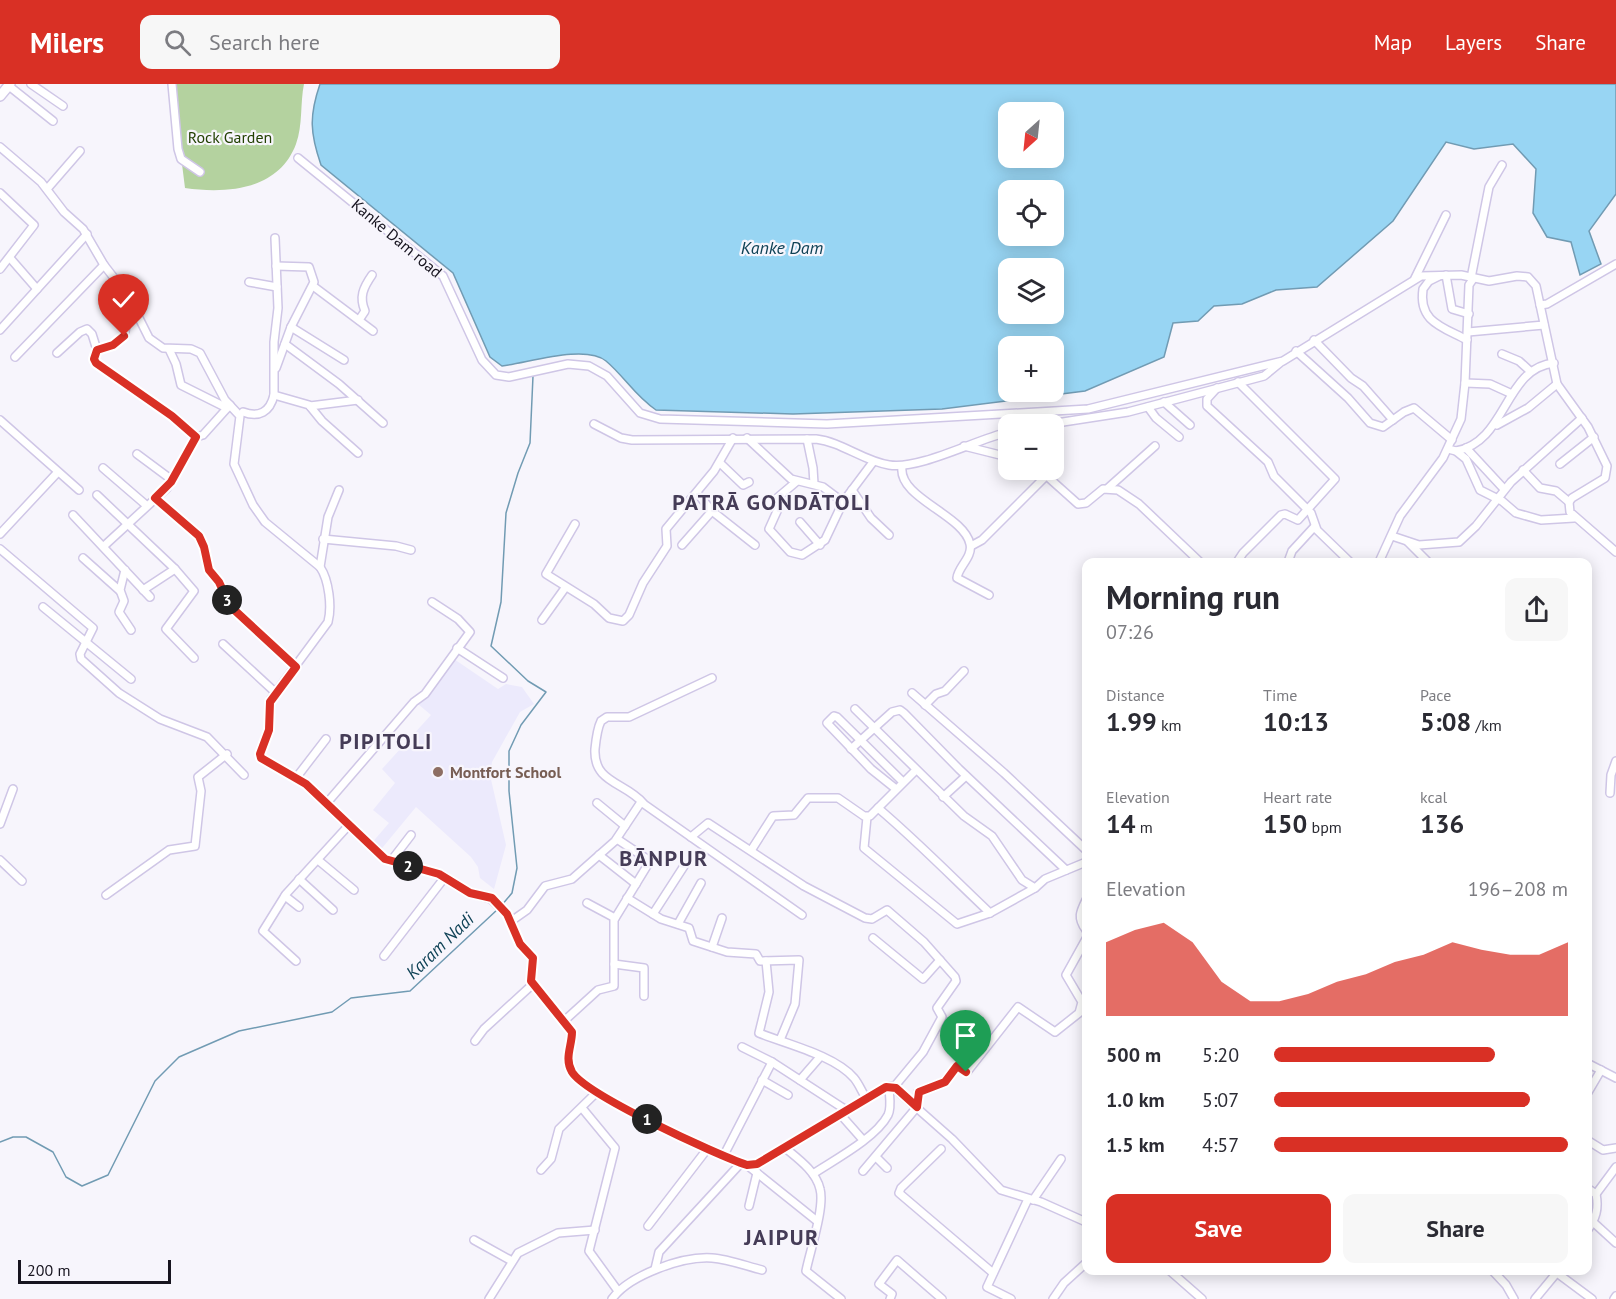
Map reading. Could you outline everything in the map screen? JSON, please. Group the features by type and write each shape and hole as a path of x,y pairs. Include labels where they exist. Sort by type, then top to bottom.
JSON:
{"main road":[{"path":"0,96 5,85"}],"street":[{"path":"31,84 63,106"},
{"path":"172,84 181,159 200,172"},
{"path":"5,85 53,121"},
{"path":"0,147 47,189 87,234 104,265 131,303 148,338 158,346 169,349 191,349 200,353 228,406"},
{"path":"47,189 80,151"},
{"name":"Kanke Dam road","path":"298,158 443,276 482,360 490,370 502,377 578,364 599,370 607,376 635,409 653,418 827,424 1088,409 1282,361"},
{"path":"1381,558 1400,516 1448,449 1461,419 1468,336 1469,285 1489,188 1502,165"},
{"path":"0,193 34,225 0,269"},
{"path":"1415,278 1446,215"},
{"path":"0,330 87,234"},
{"path":"243,412 250,415 263,413 272,404 274,395 277,287 275,238"},
{"path":"10,258 38,289"},
{"path":"1540,305 1547,304 1616,264"},
{"path":"15,357 104,265"},
{"path":"274,372 291,327 313,286 313,274 309,267 276,266"},
{"path":"359,320 365,311 361,303 363,289 372,275"},
{"path":"1443,275 1452,309 1469,314"},
{"path":"1443,275 1429,281 1423,289 1426,314 1431,320 1468,336 1544,325"},
{"path":"1064,422 1148,406 1264,376 1296,351 1415,278 1443,275 1489,281 1516,276 1528,277 1534,282 1557,384 1594,437 1608,472 1605,478 1569,502"},
{"path":"249,282 277,287"},
{"path":"313,286 373,331"},
{"path":"97,350 113,345 124,336 131,303"},
{"path":"291,327 344,360"},
{"path":"57,353 80,332 87,329 92,334 97,350 94,359 96,363 172,416 196,437"},
{"path":"1314,340 1351,378 1363,386 1393,420"},
{"path":"285,344 358,400 382,423"},
{"path":"169,349 176,364 181,385 228,406 240,416 234,464 258,514 320,567 326,577 329,618 270,702 269,730 260,756 296,778 384,858 445,877 467,892 495,901 508,918 520,944 534,960 530,979 573,1033 568,1058 572,1071 597,1092 613,1103 744,1164 817,1221"},
{"path":"1296,351 1348,398 1373,426 1383,427 1409,408 1414,408 1452,440"},
{"path":"1502,354 1519,362 1530,371"},
{"path":"1492,428 1512,394 1530,371 1538,366 1554,363"},
{"path":"1238,382 1334,477 1333,484 1298,520 1285,514 1281,515 1243,558"},
{"path":"1465,383 1491,384 1512,394"},
{"path":"1456,451 1466,448 1492,428 1528,408 1557,384"},
{"path":"1217,388 1207,399 1207,406 1268,462 1274,476 1309,510 1315,526 1346,558"},
{"path":"274,395 296,399 310,406 322,421 358,453"},
{"path":"310,406 358,400"},
{"path":"1164,402 1190,425"},
{"path":"104,546 172,480 196,437 203,435 228,406"},
{"path":"1148,406 1156,418 1179,437"},
{"path":"1392,536 1408,542 1436,545 1459,542 1476,526 1504,489 1582,418"},
{"path":"0,420 57,473 79,490"},
{"path":"594,424 621,438 632,440 733,438 826,440 873,462 902,466 923,462 963,445 998,435"},
{"path":"1560,464 1594,437"},
{"path":"575,524 546,571 565,588 594,604 609,618 619,621 626,619 643,583 667,546 666,529 697,494 720,463 733,438"},
{"path":"747,438 796,482 823,487 843,502"},
{"path":"807,439 814,484"},
{"path":"963,445 998,454"},
{"path":"1058,480 1078,504 1086,503 1108,488 1155,446"},
{"path":"1466,448 1504,489"},
{"path":"1448,449 1456,451 1466,459 1480,490 1527,517 1552,520 1574,518"},
{"path":"137,454 172,480"},
{"path":"796,482 777,498 778,509 769,530 785,548 796,554 808,553 820,545 828,535 843,502 873,462"},
{"path":"720,463 742,485 749,483"},
{"path":"902,466 905,480 934,509 956,522 971,546"},
{"path":"103,468 146,505"},
{"path":"1523,470 1540,488 1556,490 1569,502 1570,512 1574,518 1616,552"},
{"path":"0,534 57,473"},
{"path":"989,595 957,578 971,546 982,540 1042,480"},
{"path":"1108,488 1118,490 1139,504 1196,558"},
{"path":"320,567 323,540 331,507 339,490"},
{"path":"852,490 872,518 889,535"},
{"path":"697,494 712,511 755,545"},
{"path":"96,495 175,569 194,592 166,629 194,658"},
{"path":"155,498 199,536 209,570 219,582 230,606 296,667"},
{"path":"682,545 712,511"},
{"path":"73,515 150,597"},
{"path":"800,522 820,545"},
{"path":"1289,558 1292,551 1315,526"},
{"path":"323,540 396,546 411,550"},
{"path":"1408,542 1424,558"},
{"path":"0,549 92,627 94,630 79,654 80,658 114,689 160,719 206,736 227,754 244,775"},
{"path":"83,558 120,591 124,601 119,612 131,630"},
{"path":"143,590 175,569"},
{"path":"120,591 124,570"},
{"path":"542,620 565,588"},
{"path":"326,804 414,702 425,694 470,630 432,602"},
{"path":"43,607 131,679"},
{"path":"223,644 276,693"},
{"path":"457,648 503,678"},
{"path":"925,705 936,694 945,691 964,671"},
{"path":"712,678 629,717 607,717 601,720 595,750 598,770 607,779 802,915"},
{"path":"912,693 1004,773 1082,846"},
{"path":"855,708 943,797 971,822 987,831 1022,880 1035,888"},
{"path":"851,749 896,710 904,713 966,776 1066,870"},
{"path":"896,789 826,725 833,717 837,717 862,740 903,782"},
{"path":"296,778 326,740"},
{"path":"106,895 167,851 195,846 201,791 198,777 227,754"},
{"path":"1610,793 1611,775 1616,761"},
{"path":"916,770 867,817 864,848 957,924 990,913 1035,888 1045,879 1082,863"},
{"path":"943,797 966,776"},
{"path":"0,824 13,789"},
{"path":"752,849 773,816 794,815 808,798 838,798 867,817"},
{"path":"508,918 528,909 545,886 569,881 600,855 617,839 638,804 643,802"},
{"path":"597,803 625,826"},
{"path":"878,808 927,850 941,867 990,913"},
{"path":"655,1269 659,1252 744,1164 757,1164 866,1098 892,1086 931,1039 942,1017 937,1007 956,981 940,960 887,910 873,919 865,918 804,886 752,849 708,823 691,837"},
{"path":"296,961 263,933 285,896 349,825"},
{"path":"391,861 411,835"},
{"path":"564,1021 598,990 614,987 615,918 650,860 617,839"},
{"path":"600,855 636,884"},
{"path":"0,860 22,881"},
{"path":"318,860 354,890"},
{"path":"653,914 684,866"},
{"path":"384,956 445,877"},
{"path":"299,879 333,910"},
{"path":"678,924 701,883"},
{"path":"285,896 298,907"},
{"path":"627,898 653,914 690,928 692,940 727,952 756,954 759,961 794,959 800,962 795,1004 780,1040"},
{"path":"588,903 615,918"},
{"path":"1082,908 1080,922 1082,925"},
{"path":"712,947 722,918"},
{"path":"873,938 923,979 940,960"},
{"path":"1082,946 1066,975 1082,1000"},
{"path":"765,961 769,992 759,1033 820,1057 852,1076 866,1098"},
{"path":"614,964 644,969 644,996"},
{"path":"475,1041 484,1029 533,984"},
{"path":"863,1171 917,1107 919,1092 945,1082 957,1066 967,1071 1018,1007 1055,1032 1077,1016 1082,1004"},
{"path":"742,1047 800,1080 843,1112 863,1140"},
{"path":"800,1080 820,1057"},
{"path":"724,1155 772,1062"},
{"path":"1592,1066 1615,1076"},
{"path":"1592,1085 1601,1070"},
{"path":"762,1080 788,1095"},
{"path":"892,1086 917,1107 998,1188 1082,1220"},
{"path":"813,1174 863,1140 888,1114 892,1086"},
{"path":"542,1170 550,1161 559,1129 597,1092"},
{"path":"582,1108 615,1148 589,1252 618,1291"},
{"path":"1592,1143 1603,1150 1616,1148"},
{"path":"784,1147 813,1174 821,1192 806,1271 841,1299"},
{"path":"648,1226 708,1148"},
{"path":"941,1149 901,1188 899,1193 993,1274"},
{"path":"876,1156 886,1168"},
{"path":"1011,1299 987,1288 1030,1200 1061,1159"},
{"path":"1616,1167 1596,1194 1598,1210 1593,1222 1616,1243"},
{"path":"749,1206 756,1173"},
{"path":"1592,1191 1596,1194"},
{"path":"489,1299 518,1253 558,1233 595,1230"},
{"path":"474,1240 512,1261"},
{"path":"612,1299 618,1291 655,1269 713,1258 762,1270"},
{"path":"890,1299 892,1294 879,1284 897,1260 942,1299"},
{"path":"1053,1299 1064,1283 1082,1267"},
{"path":"1175,1275 1202,1299"},
{"path":"1497,1275 1514,1299"},
{"path":"1535,1299 1555,1275"},
{"path":"1562,1275 1592,1299"}],"shaded area":[{"name":"Montfort School","path":"451,657 498,689 506,684 522,687 534,704 520,712 492,762 490,775 506,845 494,889 480,878 478,867 471,857 416,807 378,853 370,845 389,823 373,810 395,783 382,769 431,715 418,704"}],"green space":[{"name":"Rock Garden","path":"172,84 304,84 298,137 288,159 277,171 250,186 218,190 185,188"}],"water":[{"name":"Kanke Dam","path":"320,84 1616,84 1616,194 1589,231 1601,264 1580,275 1571,242 1547,237 1533,213 1536,169 1513,144 1474,149 1446,142 1393,221 1317,287 1276,290 1242,304 1214,306 1198,321 1173,323 1164,357 1085,391 1064,394 1064,336 998,336 998,402 942,409 793,414 656,410 642,399 606,361 597,356 571,354 502,366 490,357 453,273 321,165 313,134 314,106"}],"waterway":[{"name":"Karam Nadi","path":"501,906 512,893 517,868 509,791 509,751 521,725 546,692 528,681 491,646 501,602 506,513 530,443 533,376"},
{"name":"Karam Nadi","path":"0,1142 13,1137 26,1137 53,1152 66,1177 82,1186 108,1175 155,1081 179,1057 239,1031 332,1012 351,998 410,991 498,909"}],"place":[{"name":"Montfort School","path":"438,772"}],"district":[{"name":"PATRĀ GONDĀTOLI","path":"772,502"},
{"name":"PIPITOLI","path":"386,741"},
{"name":"BĀNPUR","path":"664,858"},
{"name":"JAIPUR","path":"782,1237"}],"route":[{"path":"124,336 113,345 97,350 94,354 96,363 115,379 172,416 196,437 167,488 155,498 199,536 204,547 208,568 219,582 230,606 296,667 270,702 269,730 260,754 261,758 306,784 385,859 439,874 467,892 492,898 495,901 507,914 520,944 533,958 531,981 573,1034 568,1058 575,1075 613,1103 739,1163 754,1165 886,1087 896,1088 917,1107 919,1092 945,1082 957,1066 966,1072"}]}
